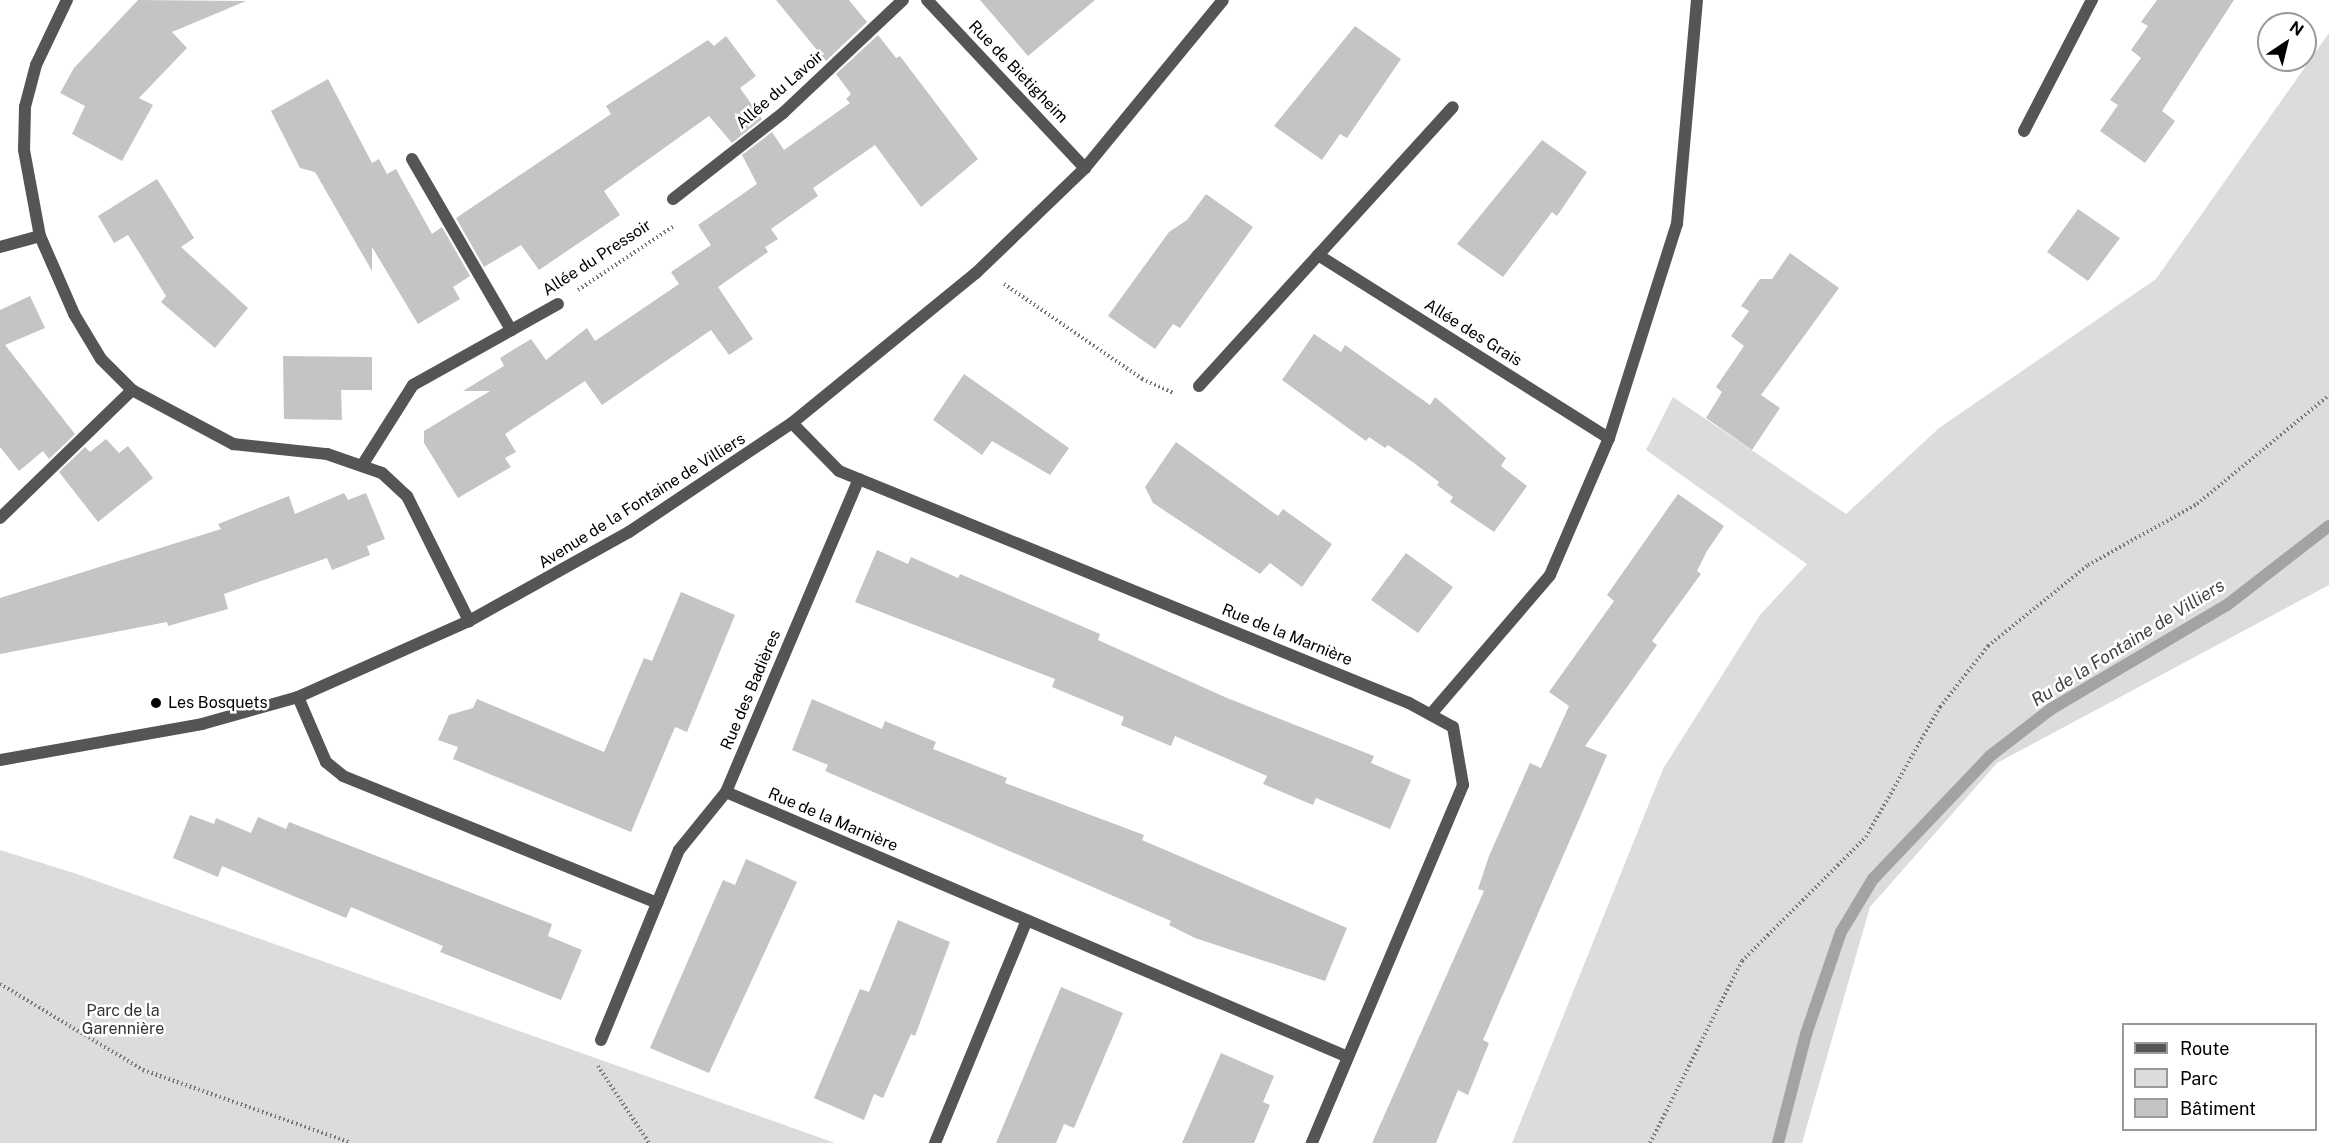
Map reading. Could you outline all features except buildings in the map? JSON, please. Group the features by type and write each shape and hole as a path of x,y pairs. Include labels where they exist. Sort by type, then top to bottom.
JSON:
{"street":[{"path":"67,0 36,65 25,107 24,150 40,236 74,314 101,359 132,390 233,444 327,454 363,464 407,496 470,621"},
{"name":"Allée du Lavoir","path":"673,199 783,113 903,0"},
{"name":"Rue de Bietigheim","path":"927,0 1084,168"},
{"name":"Avenue de la Fontaine de Villiers","path":"0,760 191,727 298,697 470,621 629,532 792,423 984,265 1084,168 1223,0"},
{"path":"1431,714 1550,574 1609,438 1677,224 1697,0"},
{"path":"2024,131 2092,0"},
{"path":"1199,386 1454,107"},
{"path":"412,159 511,330"},
{"path":"0,247 40,236"},
{"name":"Allée des Grais","path":"1318,255 1609,438"},
{"name":"Allée du Pressoir","path":"363,464 413,385 558,304"},
{"path":"0,518 132,390"},
{"name":"Rue de la Marnière","path":"792,423 839,471 1431,714 1453,727 1463,785 1312,1143"},
{"name":"Rue des Badières","path":"601,1040 679,850 726,792 859,479"},
{"path":"298,697 326,762 343,777 657,903"},
{"name":"Rue de la Marnière","path":"726,792 1348,1057"},
{"path":"935,1143 1027,921"}],"path":[{"name":"Allée du Pressoir","path":"558,304 675,226 679,214 673,199"},
{"path":"984,265 1012,292 1142,379 1172,393 1199,386"},
{"path":"1650,1143 1742,961 1866,837 1940,706 1988,646 2088,565 2197,504 2329,395"},
{"path":"0,984 143,1070 351,1143"},
{"path":"601,1040 589,1041 592,1054 649,1143"}],"green space":[{"path":"2329,33 2329,585 1997,763 1870,907 1802,1143 1512,1143 1663,769 1760,615 1807,564 1646,450 1673,397 1846,514 1939,428 2156,279 2302,72 2317,72 2317,50"},
{"name":"Parc de la Garennière","path":"0,850 74,873 835,1143 0,1143"}],"waterway":[{"name":"Ru de la Fontaine de Villiers","path":"1778,1143 1806,1034 1841,932 1873,879 1990,756 2051,709 2227,605 2329,526"}],"place":[{"name":"Les Bosquets","path":"156,703"}]}
